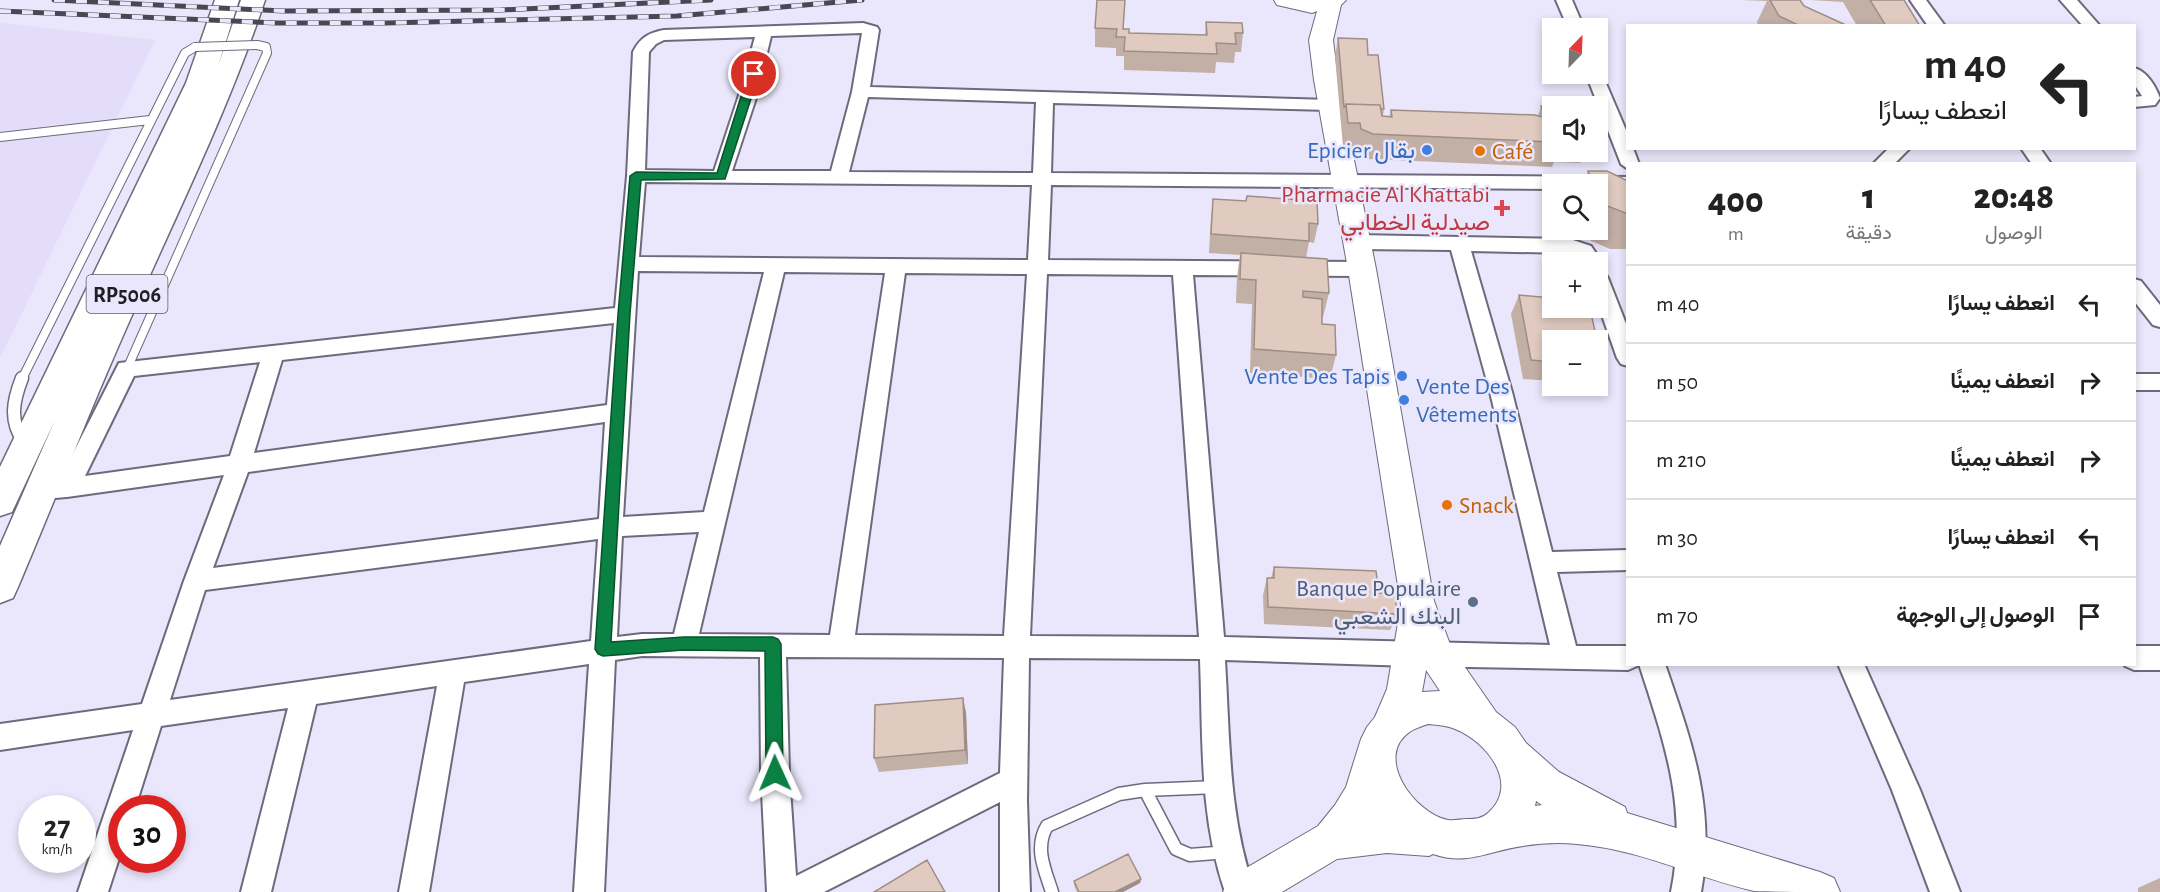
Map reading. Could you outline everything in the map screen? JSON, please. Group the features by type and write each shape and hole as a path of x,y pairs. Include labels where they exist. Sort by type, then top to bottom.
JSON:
{"main road":[{"name":"RP5006","path":"1,498 199,83 219,32 226,0"},
{"name":"RP5006","path":"0,587 55,489 109,332 206,122 232,61 253,0"}],"street":[{"path":"1564,0 1572,18"},
{"path":"1918,0 1936,24"},
{"path":"2068,0 2090,24"},
{"path":"1289,1 1316,6 1333,1"},
{"path":"1289,1 1321,40"},
{"path":"1333,1 1321,40 1330,105 1360,256 1418,601 1424,655 1481,721 1496,733 1511,754 1545,785 1580,806 1641,836"},
{"path":"589,892 617,412 636,176 641,52 644,45 655,37 664,35 869,29 872,33 861,92 838,178"},
{"path":"721,176 748,95 764,32"},
{"path":"2136,75 2148,88 2151,98 2149,101 2136,102"},
{"path":"1598,84 1629,162"},
{"path":"861,92 1330,105"},
{"path":"1015,892 1013,852 1016,647 1038,266 1045,96"},
{"path":"1884,162 1899,150"},
{"path":"636,176 1626,183"},
{"path":"629,264 1182,266 1360,256 1459,244 1570,246 1585,252"},
{"path":"1459,244 1501,392 1566,658"},
{"path":"684,644 775,266"},
{"path":"841,644 896,266"},
{"path":"1182,266 1212,648 1217,787 1228,852 1241,892 1332,840 1349,819 1363,796 1405,689 1424,655"},
{"path":"2136,288 2160,289"},
{"path":"2136,289 2160,320"},
{"path":"1608,305 1626,353"},
{"path":"55,489 128,369 624,314"},
{"path":"93,892 196,581 238,465 273,354"},
{"path":"2136,382 2160,382"},
{"path":"55,489 617,412"},
{"path":"196,581 612,526 712,521"},
{"path":"1544,562 1626,560"},
{"path":"0,737 150,717 603,649 684,644 1212,648 1424,655 1626,658"},
{"path":"773,644 775,773 782,892"},
{"path":"2136,658 2160,658"},
{"path":"1653,666 1683,759 1690,803 1692,852 1686,892"},
{"path":"1852,666 1910,800 1945,892"},
{"path":"414,892 453,672"},
{"path":"256,892 305,694"},
{"path":"1439,837 1408,822 1390,803 1378,774 1384,738 1407,712 1438,707 1460,711 1481,721"},
{"path":"1492,833 1507,821 1518,799 1519,779 1511,754"},
{"path":"794,892 1014,780"},
{"path":"1332,840 1387,833 1470,841 1492,833 1533,825 1575,824 1608,828 1641,836 1820,892"}],"lane":[{"path":"27,444 19,437 13,422 15,395 32,355 185,53 195,47 257,45 266,47 267,53 128,369"},
{"path":"0,137 150,120"},
{"path":"1052,892 1039,844 1040,834 1047,826 1119,794 1145,790 1217,787"},
{"path":"1145,790 1176,849 1190,855 1228,852"},
{"path":"1013,852 1039,844"}],"shaded area":[{"path":"0,23 155,40 0,358"}],"building":[{"path":"1097,0 1125,0 1123,29 1129,29 1129,33 1207,35 1206,22 1242,23 1243,33 1235,33 1236,44 1216,43 1217,54 1124,51 1125,37 1116,37 1117,29 1095,28"},
{"path":"1770,0 1800,0 1804,6 1844,24 1796,24 1779,16"},
{"path":"1870,0 1904,0 1919,24 1885,24"},
{"path":"1338,38 1367,39 1368,55 1378,55 1384,109 1381,109 1380,105 1346,104 1344,107"},
{"path":"1346,104 1380,105 1382,116 1392,117 1391,110 1535,115 1542,117 1542,142 1373,134 1361,129 1360,123 1348,123"},
{"path":"1588,171 1607,171 1626,180 1626,213 1608,206 1608,174 1589,174"},
{"path":"1247,196 1317,201 1318,224 1309,223 1309,241 1211,234 1213,199 1246,201"},
{"path":"1241,253 1327,259 1329,293 1303,291 1303,297 1322,299 1322,324 1335,325 1336,355 1254,349 1256,280 1240,279"},
{"path":"1519,295 1542,297 1542,318 1592,318 1595,330 1542,330 1542,361 1531,360"},
{"path":"1274,567 1376,571 1379,593 1395,593 1397,614 1268,607 1267,578 1274,578"},
{"path":"963,698 965,750 874,758 875,705"},
{"path":"1128,854 1141,879 1115,892 1079,892 1074,881"},
{"path":"927,860 945,892 874,892"}],"railway":[{"path":"54,0 283,11 501,10 711,0"},
{"path":"0,11 277,23 386,23 677,16 862,0"}],"place":[{"name":"Epicier بقال","path":"1427,150"},
{"name":"Café","path":"1480,151"},
{"name":"Pharmacie Al Khattabi صيدلية الخطابي","path":"1502,208"},
{"name":"Vente Des Tapis","path":"1402,376"},
{"name":"Vente Des Vêtements","path":"1404,400"},
{"name":"Snack","path":"1447,505"},
{"name":"Banque Populaire البنك الشعبي","path":"1473,602"}],"route":[{"path":"754,74 721,176 636,176 617,412 603,649 642,645 773,644 775,773"}]}
